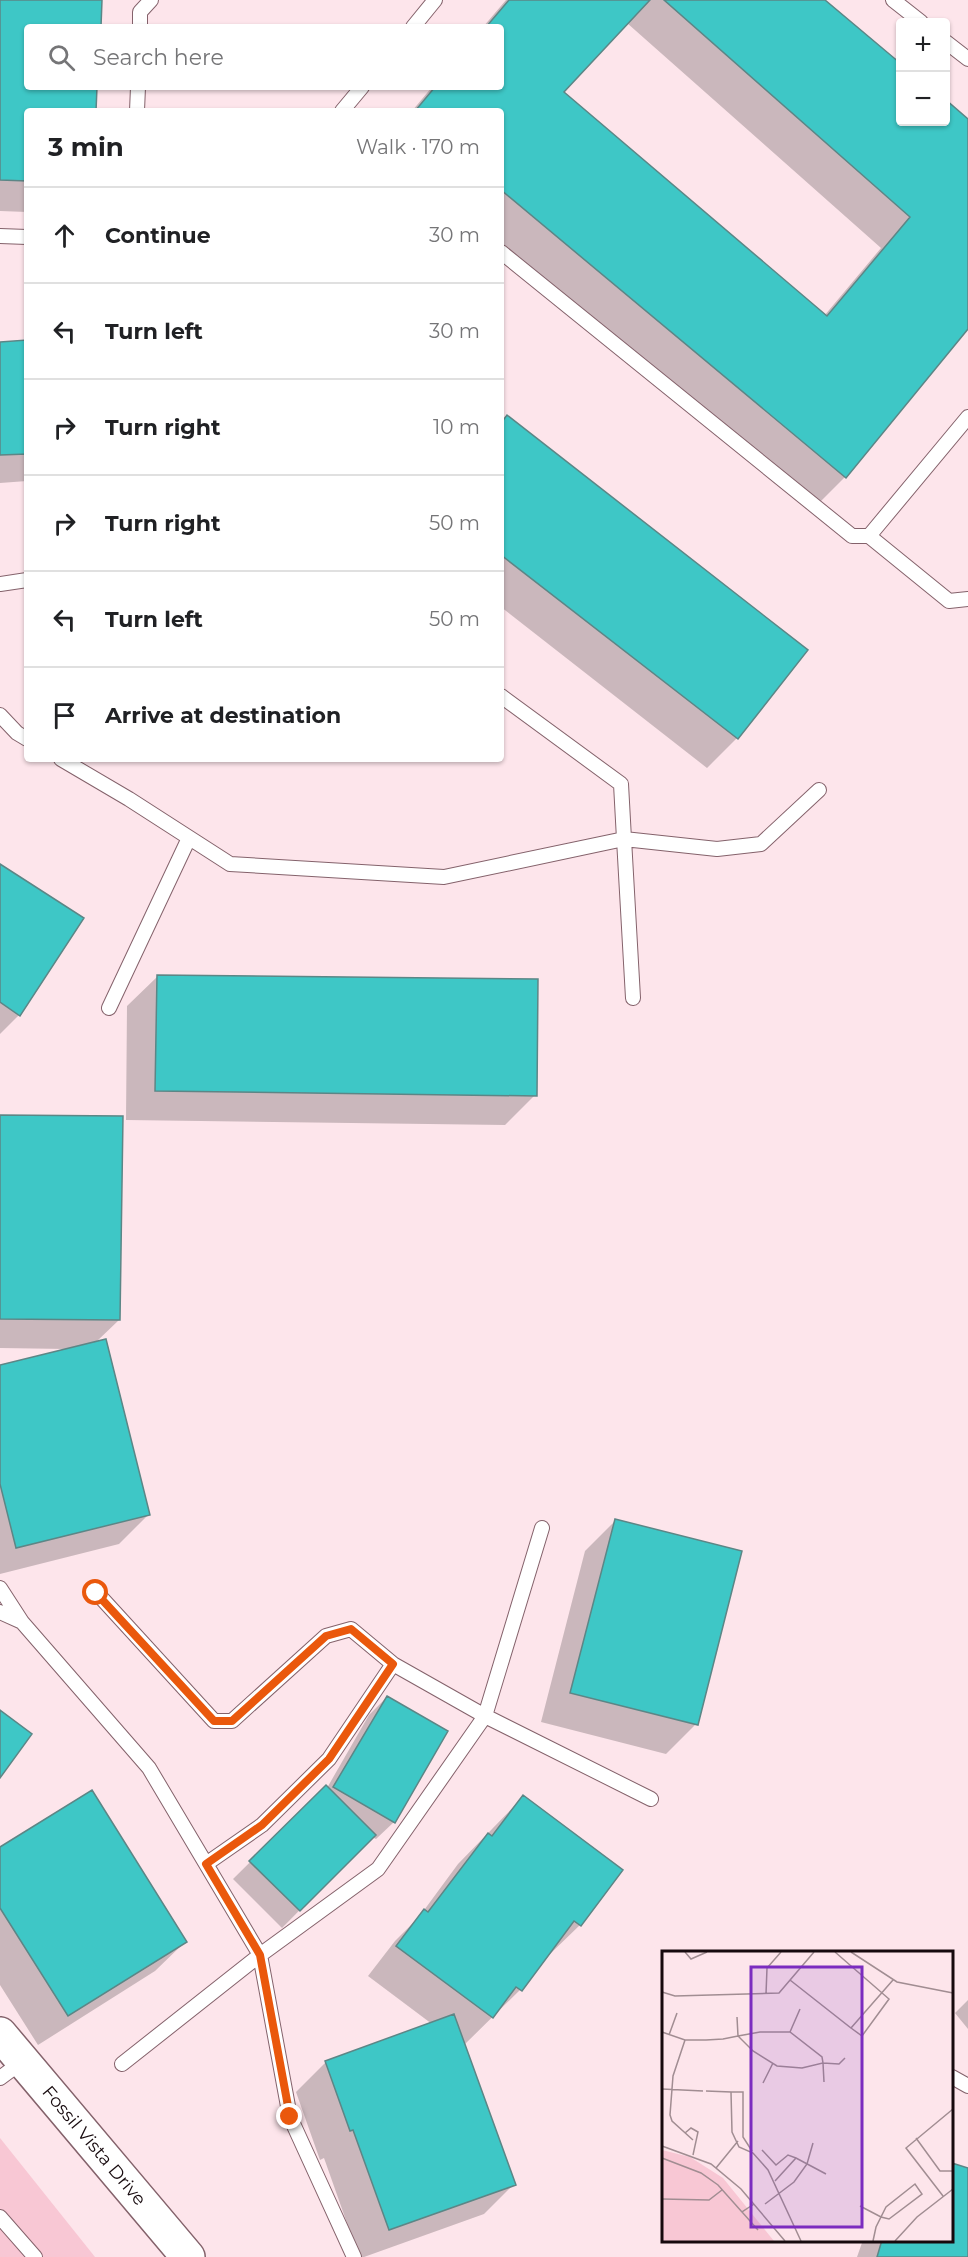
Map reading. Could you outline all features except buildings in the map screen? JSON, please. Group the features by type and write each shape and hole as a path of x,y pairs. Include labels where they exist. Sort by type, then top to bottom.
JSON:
{"street":[{"name":"Fossil Vista Drive","path":"0,2034 11,2069 188,2257"}],"lane":[{"path":"140,24 141,12 151,0"},
{"path":"415,24 435,0"},
{"path":"892,0 916,18"},
{"path":"950,46 968,60"},
{"path":"137,108 138,90"},
{"path":"344,108 360,90"},
{"path":"0,236 24,237"},
{"path":"504,254 852,536 869,536 949,601 968,599"},
{"path":"869,536 968,417"},
{"path":"0,584 24,580"},
{"path":"504,698 621,784 633,998"},
{"path":"0,716 24,737"},
{"path":"66,762 129,799 230,864 444,877 624,838 717,849 761,844 819,790"},
{"path":"109,1008 189,838"},
{"path":"122,2064 260,1955 378,1869 485,1716 542,1528"},
{"path":"0,1588 22,1622 148,1768 260,1955 290,2117 354,2257"},
{"path":"96,1593 214,1721 232,1721 326,1636 351,1629 393,1664 485,1716 651,1799"},
{"path":"0,1612 22,1622"},
{"path":"206,1864 262,1825 329,1759 393,1664"},
{"path":"953,2078 968,2086"},
{"path":"0,2217 35,2257"}],"shaded area":[{"path":"0,2138 95,2257 0,2257"}],"route":[{"path":"96,1593 214,1721 232,1721 326,1636 351,1629 393,1664 329,1759 262,1825 206,1864 260,1955 290,2117"}]}
